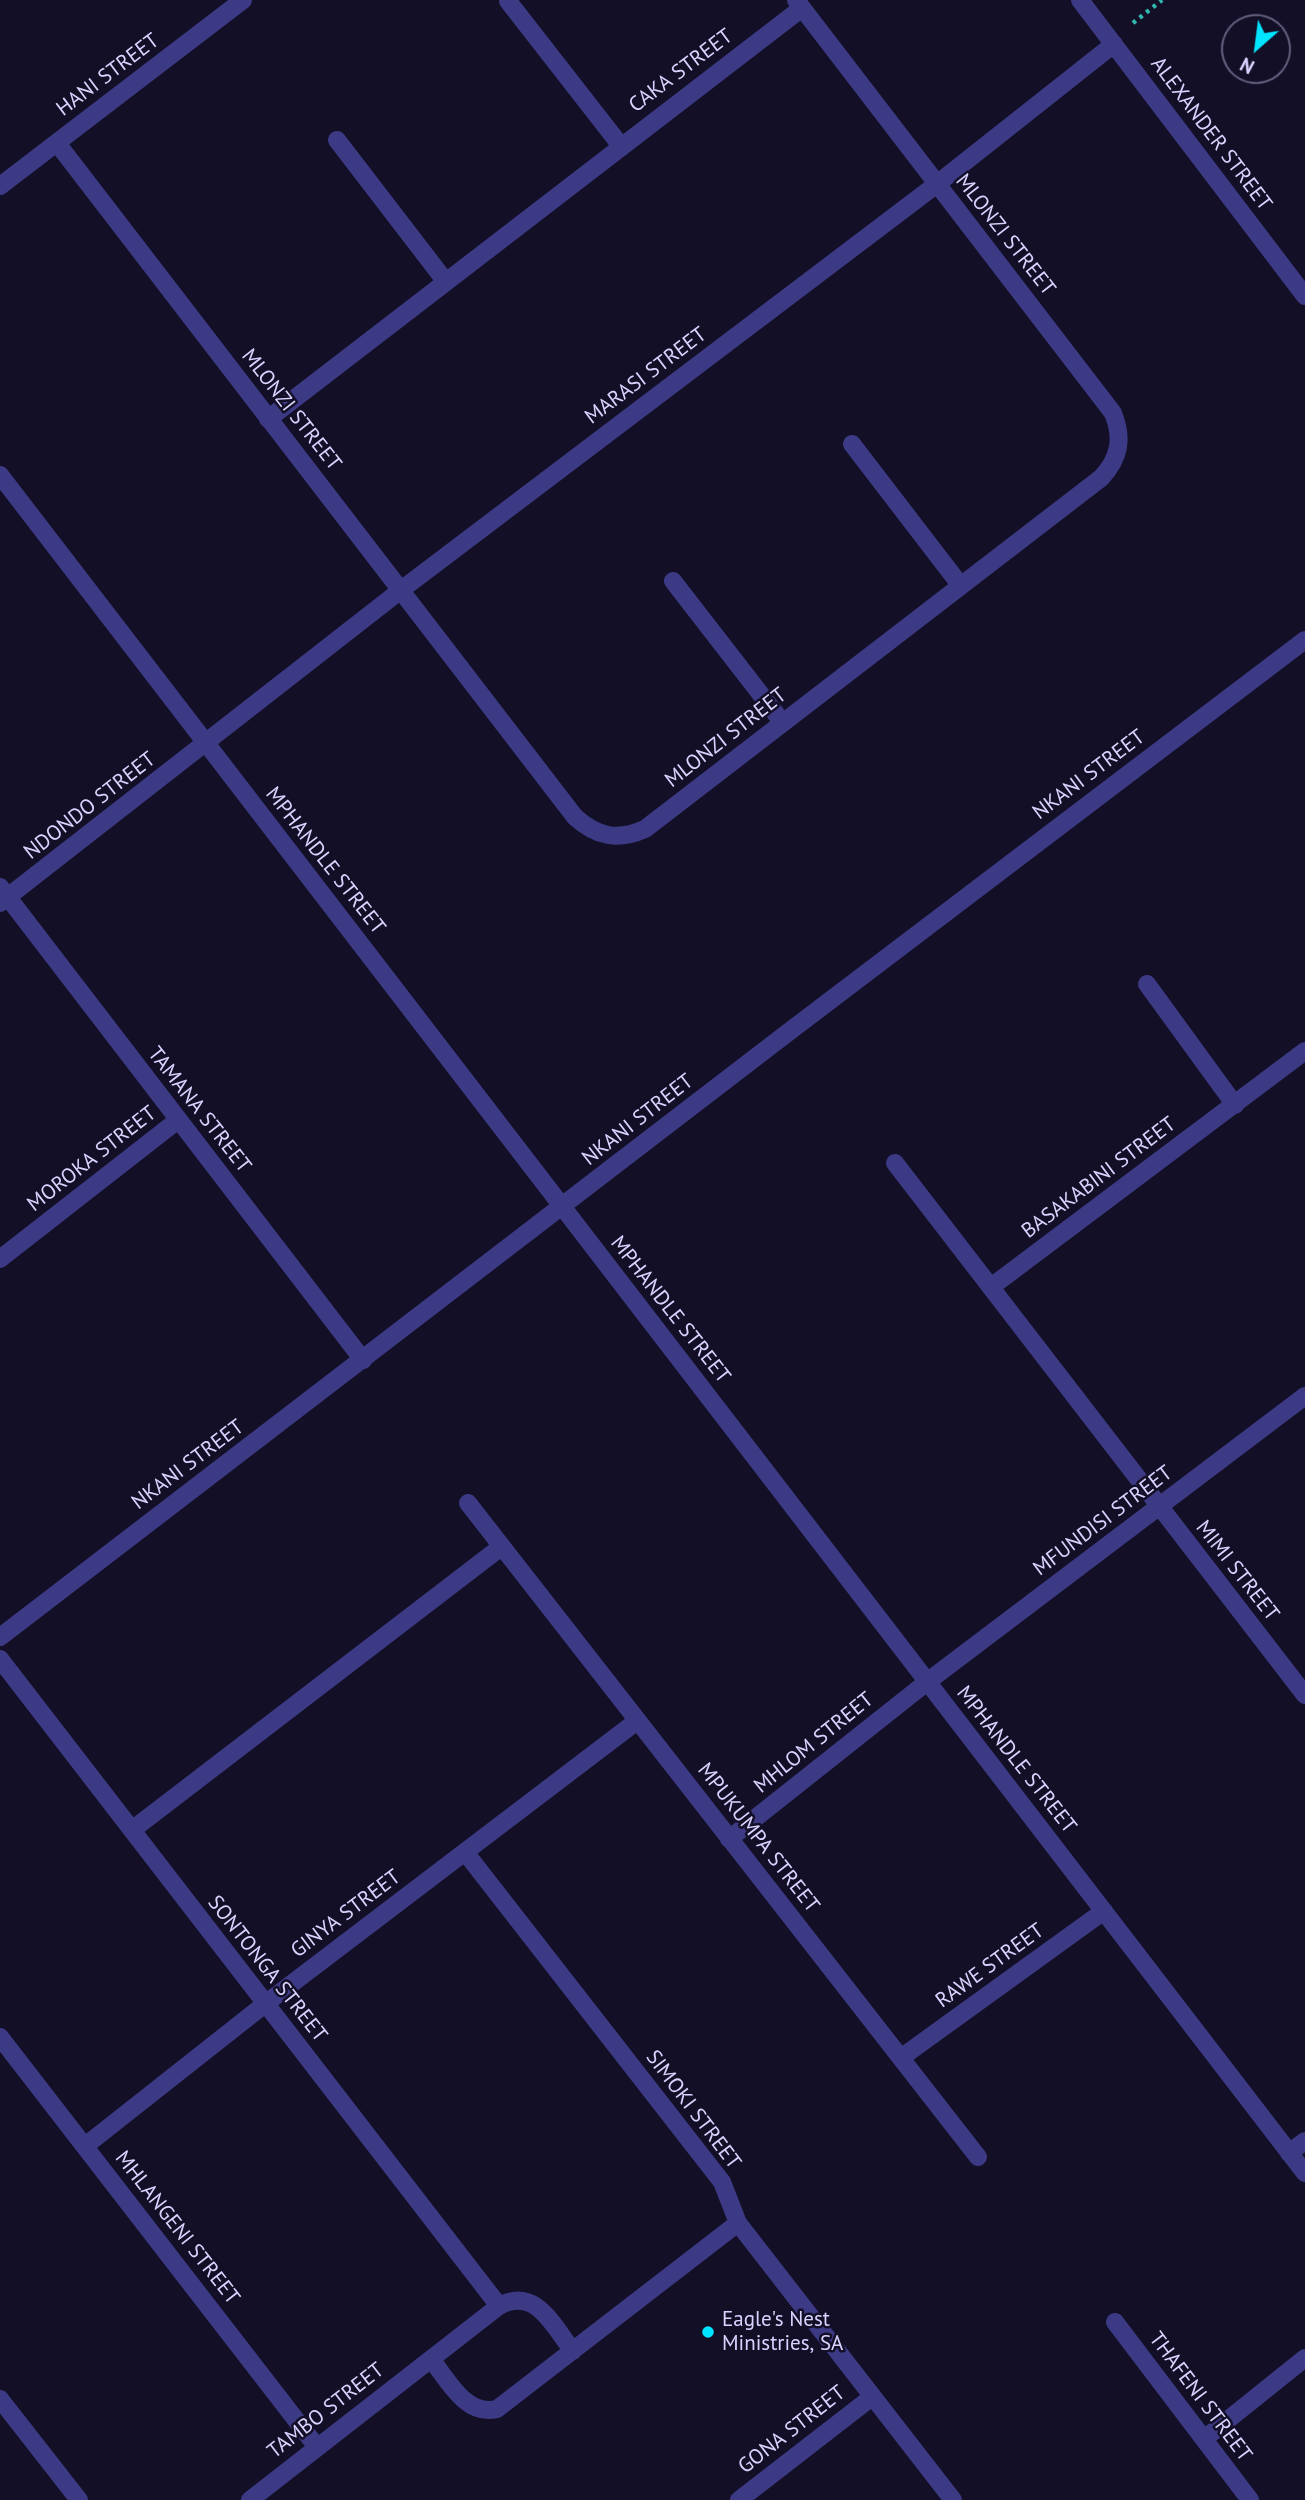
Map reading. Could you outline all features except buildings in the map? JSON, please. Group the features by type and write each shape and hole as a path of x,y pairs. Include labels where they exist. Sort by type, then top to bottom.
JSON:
{"street":[{"name":"ALEXANDER STREET","path":"1080,0 1305,296"},
{"name":"HANI STREET","path":"0,186 240,1"},
{"path":"508,1 621,146"},
{"name":"MLONZI STREET","path":"57,142 575,817 585,827 599,834 615,837 631,835 645,829 1101,478 1117,456 1120,442 1119,427 1113,412 799,4"},
{"name":"CAKA STREET","path":"268,419 621,146 799,4"},
{"name":"MARASI STREET","path":"207,744 401,590 937,184 1114,44"},
{"path":"337,140 446,282"},
{"path":"852,444 961,586"},
{"name":"MPHANDLE STREET","path":"0,475 1305,2173"},
{"path":"673,581 783,723"},
{"name":"NKANI STREET","path":"0,1637 1305,640"},
{"name":"NDONDO STREET","path":"3,896 207,744"},
{"name":"TAMANA STREET","path":"3,896 363,1360"},
{"path":"1147,984 1235,1105"},
{"name":"BASAKABINI STREET","path":"990,1287 1305,1051"},
{"name":"MOROKA STREET","path":"0,1259 178,1120"},
{"path":"895,1163 1160,1507"},
{"name":"MFUNDISI STREET","path":"927,1682 1305,1396"},
{"name":"MPUKUMPA STREET","path":"468,1503 978,2157"},
{"name":"MIMI STREET","path":"1160,1507 1305,1695"},
{"path":"132,1830 501,1547"},
{"name":"SONTONGA STREET","path":"0,1659 499,2306"},
{"name":"MHLOM STREET","path":"729,1839 927,1682"},
{"name":"GINYA STREET","path":"85,2146 265,2004 637,1721"},
{"name":"SIMOKI STREET","path":"465,1852 722,2182 738,2223 953,2500"},
{"name":"RAWE STREET","path":"902,2057 1104,1911"},
{"name":"MHLANGENI STREET","path":"0,2037 317,2447"},
{"path":"1289,2153 1305,2141"},
{"path":"431,2359 466,2402 477,2409 490,2410 502,2405 738,2223"},
{"path":"499,2306 509,2300 530,2301 573,2351"},
{"name":"TAMBO STREET","path":"250,2500 499,2306"},
{"name":"THAFENI STREET","path":"1115,2322 1250,2500"},
{"path":"1204,2439 1305,2358"},
{"name":"GONA STREET","path":"739,2500 872,2397"},
{"path":"0,2399 79,2500"}],"path":[{"path":"1135,20 1162,0"}],"place":[{"name":"Eagle's Nest Ministries, SA","path":"708,2332"}]}
